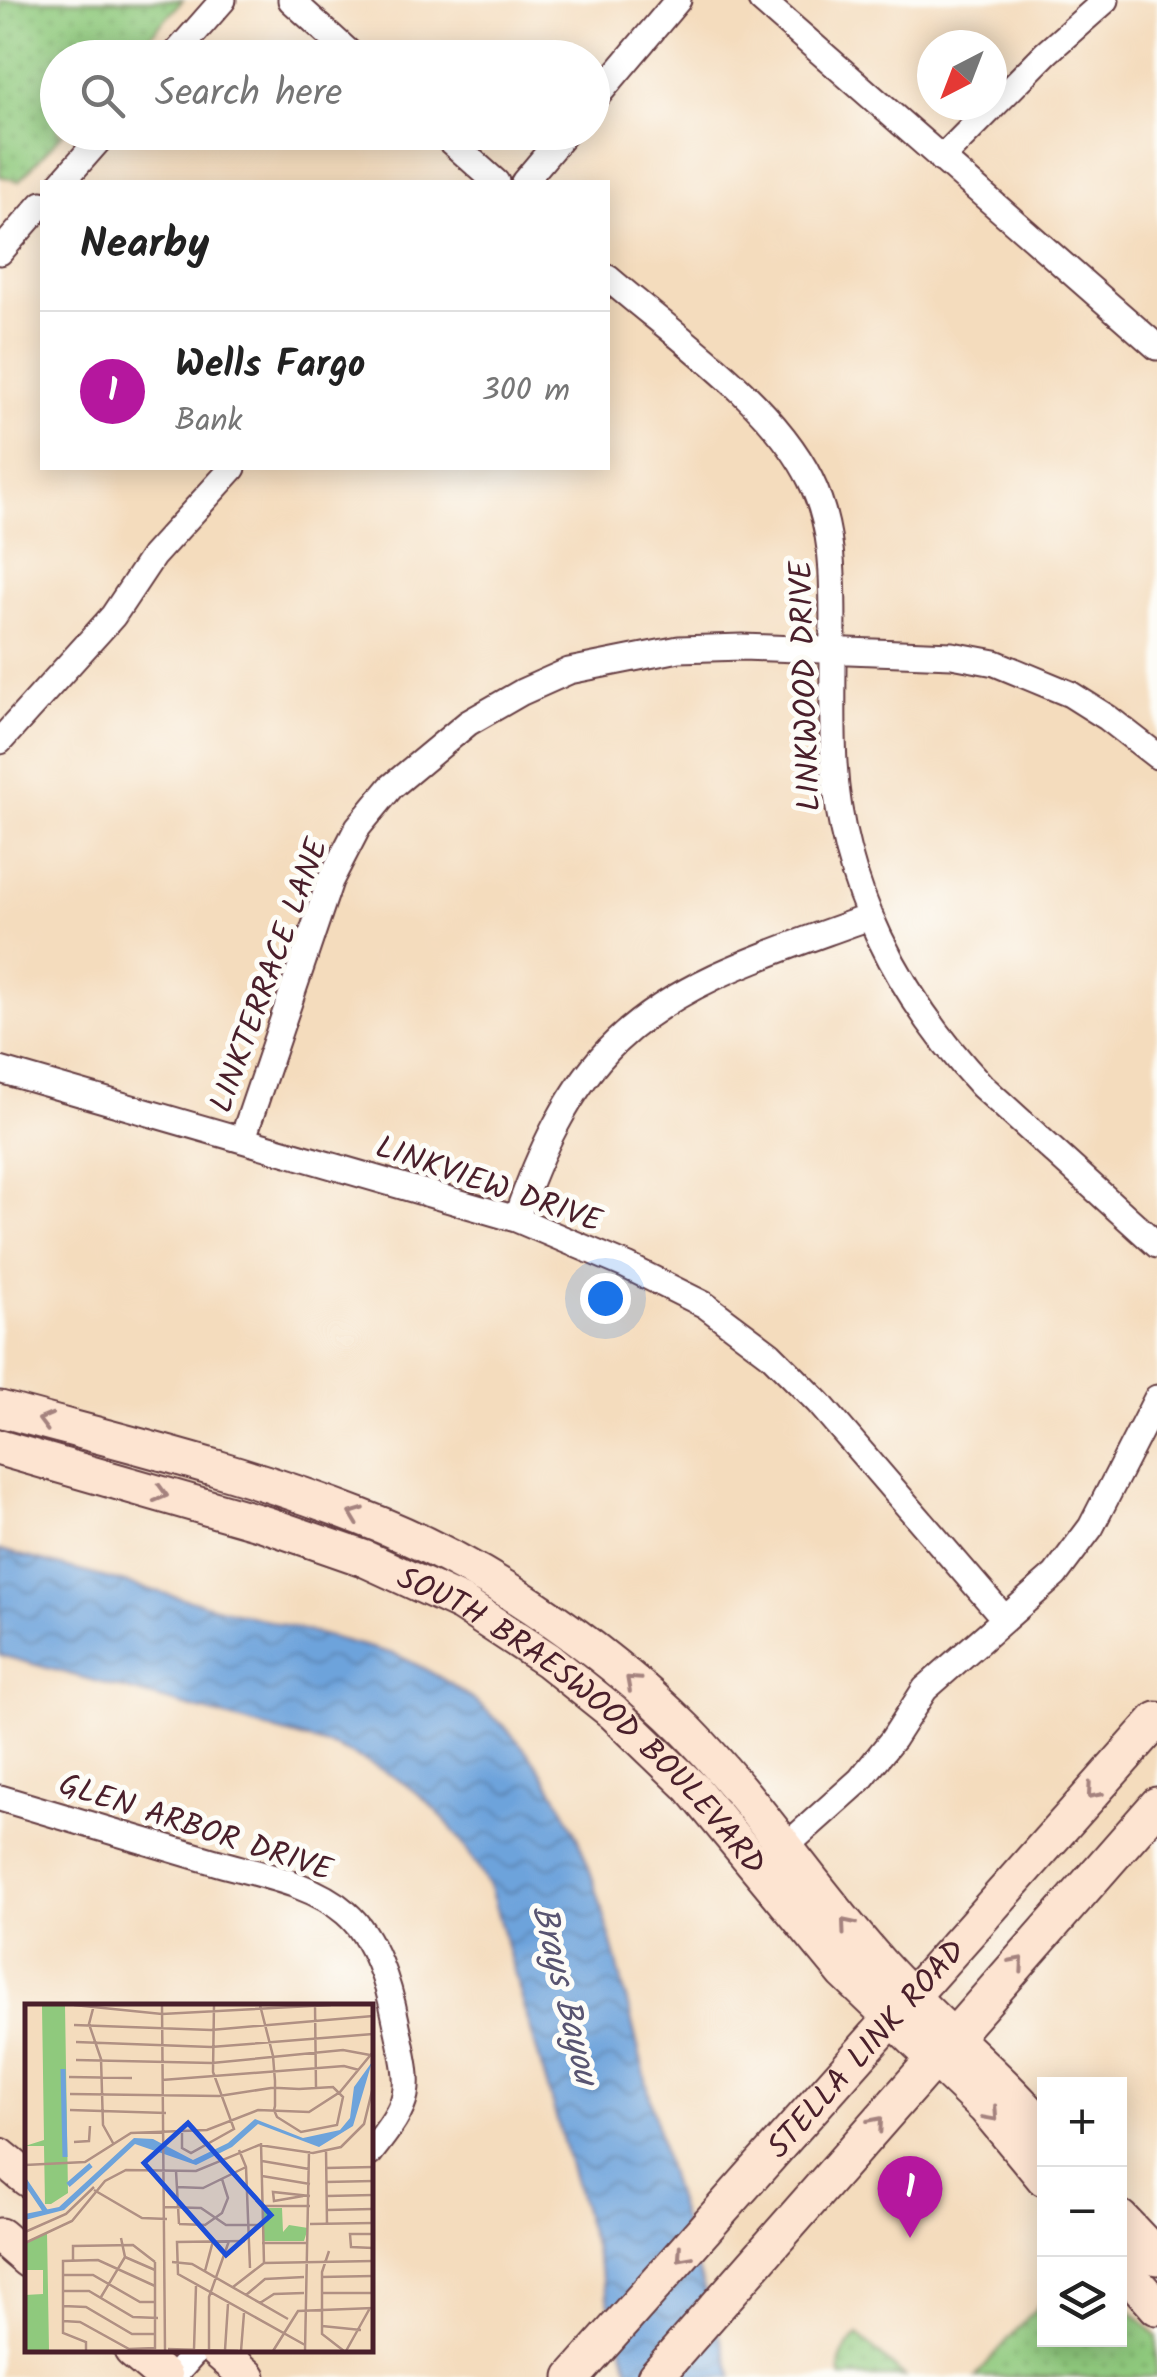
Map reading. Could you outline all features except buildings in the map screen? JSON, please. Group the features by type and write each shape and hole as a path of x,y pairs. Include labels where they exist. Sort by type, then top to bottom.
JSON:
{"main road":[{"name":"SOUTH BRAESWOOD BOULEVARD","path":"0,1408 283,1488 365,1518 502,1588 614,1666 685,1729 733,1780 786,1847 844,1922 902,2009"},
{"name":"SOUTH BRAESWOOD BOULEVARD","path":"0,1448 264,1524 363,1558 461,1603 548,1660 613,1712 692,1788 816,1940 902,2009 943,2048 1037,2170"},
{"name":"STELLA LINK ROAD","path":"578,2372 1157,1720"},
{"name":"STELLA LINK ROAD","path":"655,2377 1157,1805"},
{"name":"SOUTH BRAESWOOD BOULEVARD","path":"943,2048 1008,2087 1037,2122"},
{"path":"0,2156 25,2177"},
{"path":"1127,2225 1157,2257"},
{"path":"0,2236 25,2257"},
{"path":"1127,2274 1157,2307"},
{"path":"134,2352 164,2377"},
{"path":"219,2352 248,2377"}],"street":[{"path":"188,40 223,0"},
{"path":"291,0 336,40"},
{"path":"610,81 678,0"},
{"path":"761,0 1157,347"},
{"path":"941,159 1046,53 1106,0"},
{"path":"64,180 90,150"},
{"path":"460,150 494,180"},
{"path":"526,180 551,150"},
{"path":"0,252 9,222 40,205"},
{"name":"LINKWOOD DRIVE","path":"610,280 773,424 798,457 821,504 832,547 834,764 838,804 869,917 909,995 956,1059 982,1086 1157,1245"},
{"path":"0,741 113,616 153,556 230,470"},
{"name":"LINKTERRACE LANE","path":"243,1138 330,881 358,827 391,787 468,723 569,671 680,648 922,652 995,664 1070,694 1157,756"},
{"path":"516,1219 532,1170 568,1106 597,1063 629,1031 706,982 869,917"},
{"name":"LINKVIEW DRIVE","path":"0,1070 516,1219 627,1266 705,1305 770,1354 818,1403 1004,1618"},
{"path":"786,1847 860,1780 893,1739 925,1689 1054,1575 1091,1528 1157,1398"},
{"name":"GLEN ARBOR DRIVE","path":"0,1798 285,1882 334,1903 348,1914 370,1946 388,1995 408,2092 400,2114 372,2151"},
{"path":"173,2377 195,2352"}],"green space":[{"path":"0,0 183,0 147,40 40,40 40,150 47,150 19,181 0,176"},
{"path":"1127,2306 1157,2337 1157,2377 975,2377 1037,2307 1037,2347 1127,2347"},
{"path":"858,2335 905,2377 841,2377 841,2359"}],"water":[{"name":"Brays Bayou","path":"0,1550 394,1654 446,1681 489,1713 523,1748 551,1786 574,1829 592,1876 687,2237 733,2377 631,2377 490,1888 443,1818 427,1801 388,1773 335,1747 0,1655"}],"place":[{"name":"Wells Fargo","path":"910,2238"}]}
